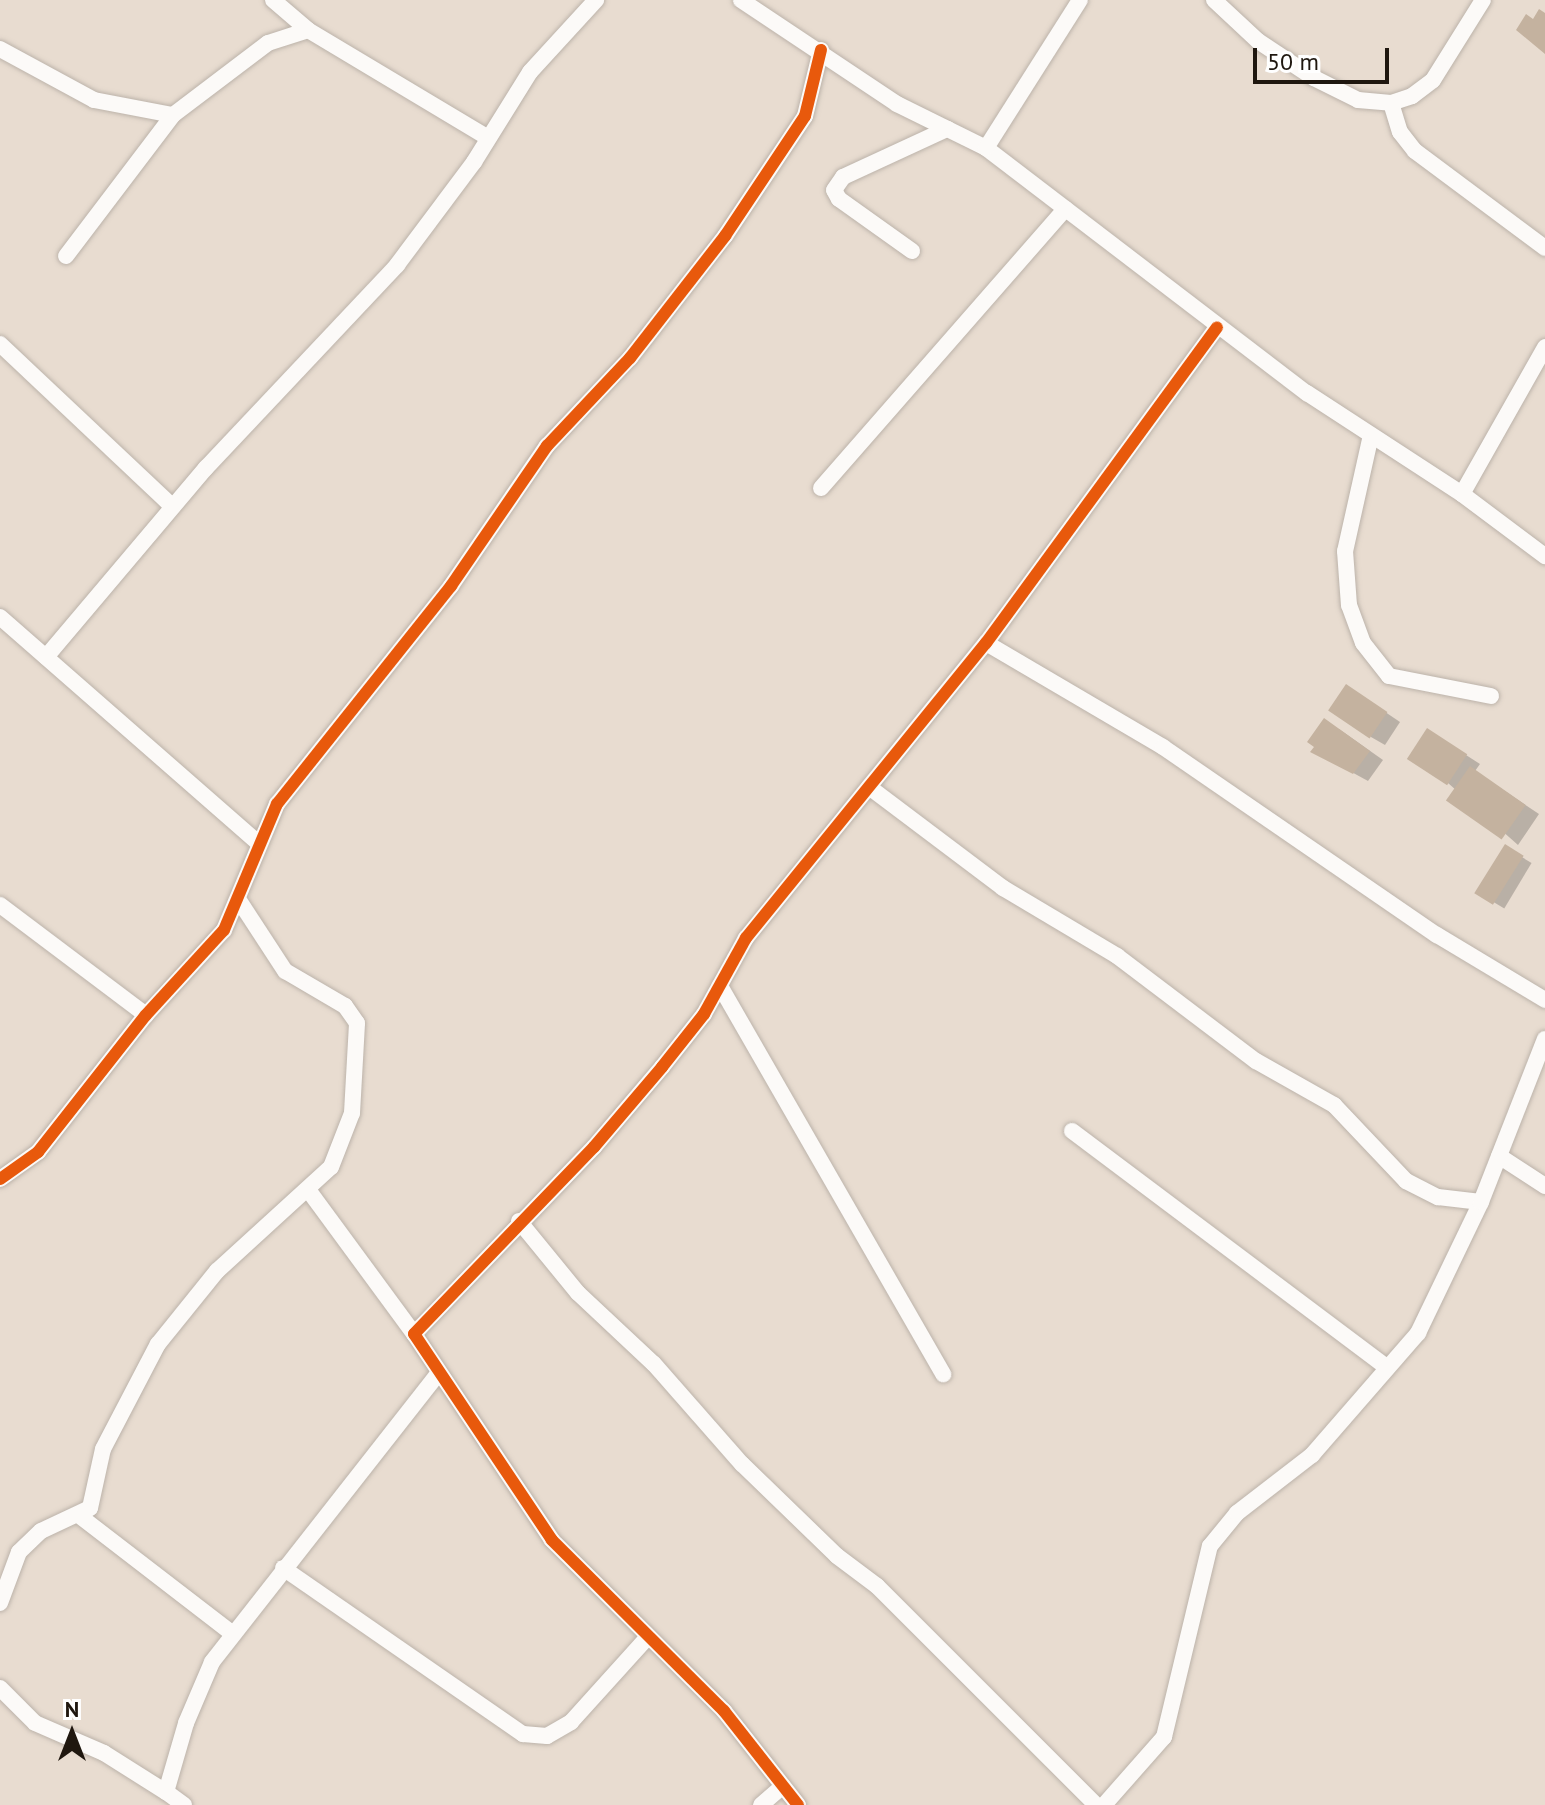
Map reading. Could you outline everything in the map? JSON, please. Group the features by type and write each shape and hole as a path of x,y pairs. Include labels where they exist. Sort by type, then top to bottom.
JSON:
{"street":[{"path":"273,0 308,30 487,137"},
{"path":"46,657 172,506 397,265 530,72 596,0"},
{"path":"741,0 821,50 897,104 986,148 1217,327 1371,435 1462,494 1545,556"},
{"path":"986,148 1080,0"},
{"path":"1214,0 1258,41 1314,78 1358,100 1391,103 1412,96 1433,80 1483,0"},
{"path":"66,256 173,115 268,43 308,30"},
{"path":"0,49 94,100 173,115"},
{"path":"2,1181 38,1152 146,1015 224,930 240,902 259,844 277,804 451,586 547,446 630,358 725,236 805,116 821,50"},
{"path":"1391,103 1400,132 1415,151 1545,248"},
{"path":"912,251 839,199 834,190 843,177 947,129"},
{"path":"821,488 1065,209"},
{"path":"414,1334 519,1221 594,1147 662,1067 720,986 756,925 986,643 1217,327"},
{"path":"0,344 172,506"},
{"path":"1462,494 1545,347"},
{"path":"1371,435 1345,551 1349,605 1363,643 1389,676 1491,696"},
{"path":"0,617 259,844"},
{"path":"986,643 1175,754 1437,935 1545,1000"},
{"path":"869,787 1003,888 1117,956 1256,1061 1334,1105 1406,1181 1438,1197 1481,1202"},
{"path":"0,1603 19,1552 41,1531 81,1517 90,1508 103,1449 158,1344 217,1271 309,1191 331,1167 352,1113 357,1023 345,1006 285,971 240,902"},
{"path":"0,905 146,1015"},
{"path":"720,986 943,1374"},
{"path":"1104,1805 1164,1737 1210,1546 1221,1528 1312,1455 1418,1333 1481,1202 1545,1039"},
{"path":"1072,1131 1386,1367"},
{"path":"1499,1156 1545,1186"},
{"path":"309,1191 414,1334 437,1375 552,1540 647,1638 724,1711 798,1805"},
{"path":"519,1221 578,1293 654,1364 742,1464 837,1556 877,1586 1096,1805"},
{"path":"166,1792 191,1711 212,1662 437,1375"},
{"path":"81,1517 233,1634"},
{"path":"283,1568 523,1734 547,1736 571,1722 647,1638"},
{"path":"0,1688 35,1723 104,1753 184,1805"},
{"path":"761,1805 783,1786"}],"building":[{"path":"1539,9 1545,13 1545,54 1516,30 1526,14 1533,19"},
{"path":"1346,684 1387,712 1370,738 1328,711"},
{"path":"1324,718 1370,751 1353,774 1310,752 1314,747 1307,742"},
{"path":"1427,728 1467,754 1447,785 1407,759"},
{"path":"1470,766 1526,805 1502,839 1446,800"},
{"path":"1505,844 1524,856 1493,905 1474,893"}],"cycle path":[{"path":"0,1179 38,1152 146,1015 224,930 277,804 451,586 547,446 630,358 725,236 805,116 821,50"},
{"path":"798,1805 724,1711 552,1540 414,1334 594,1147 662,1067 704,1014 746,938 986,643 1217,327"}]}
